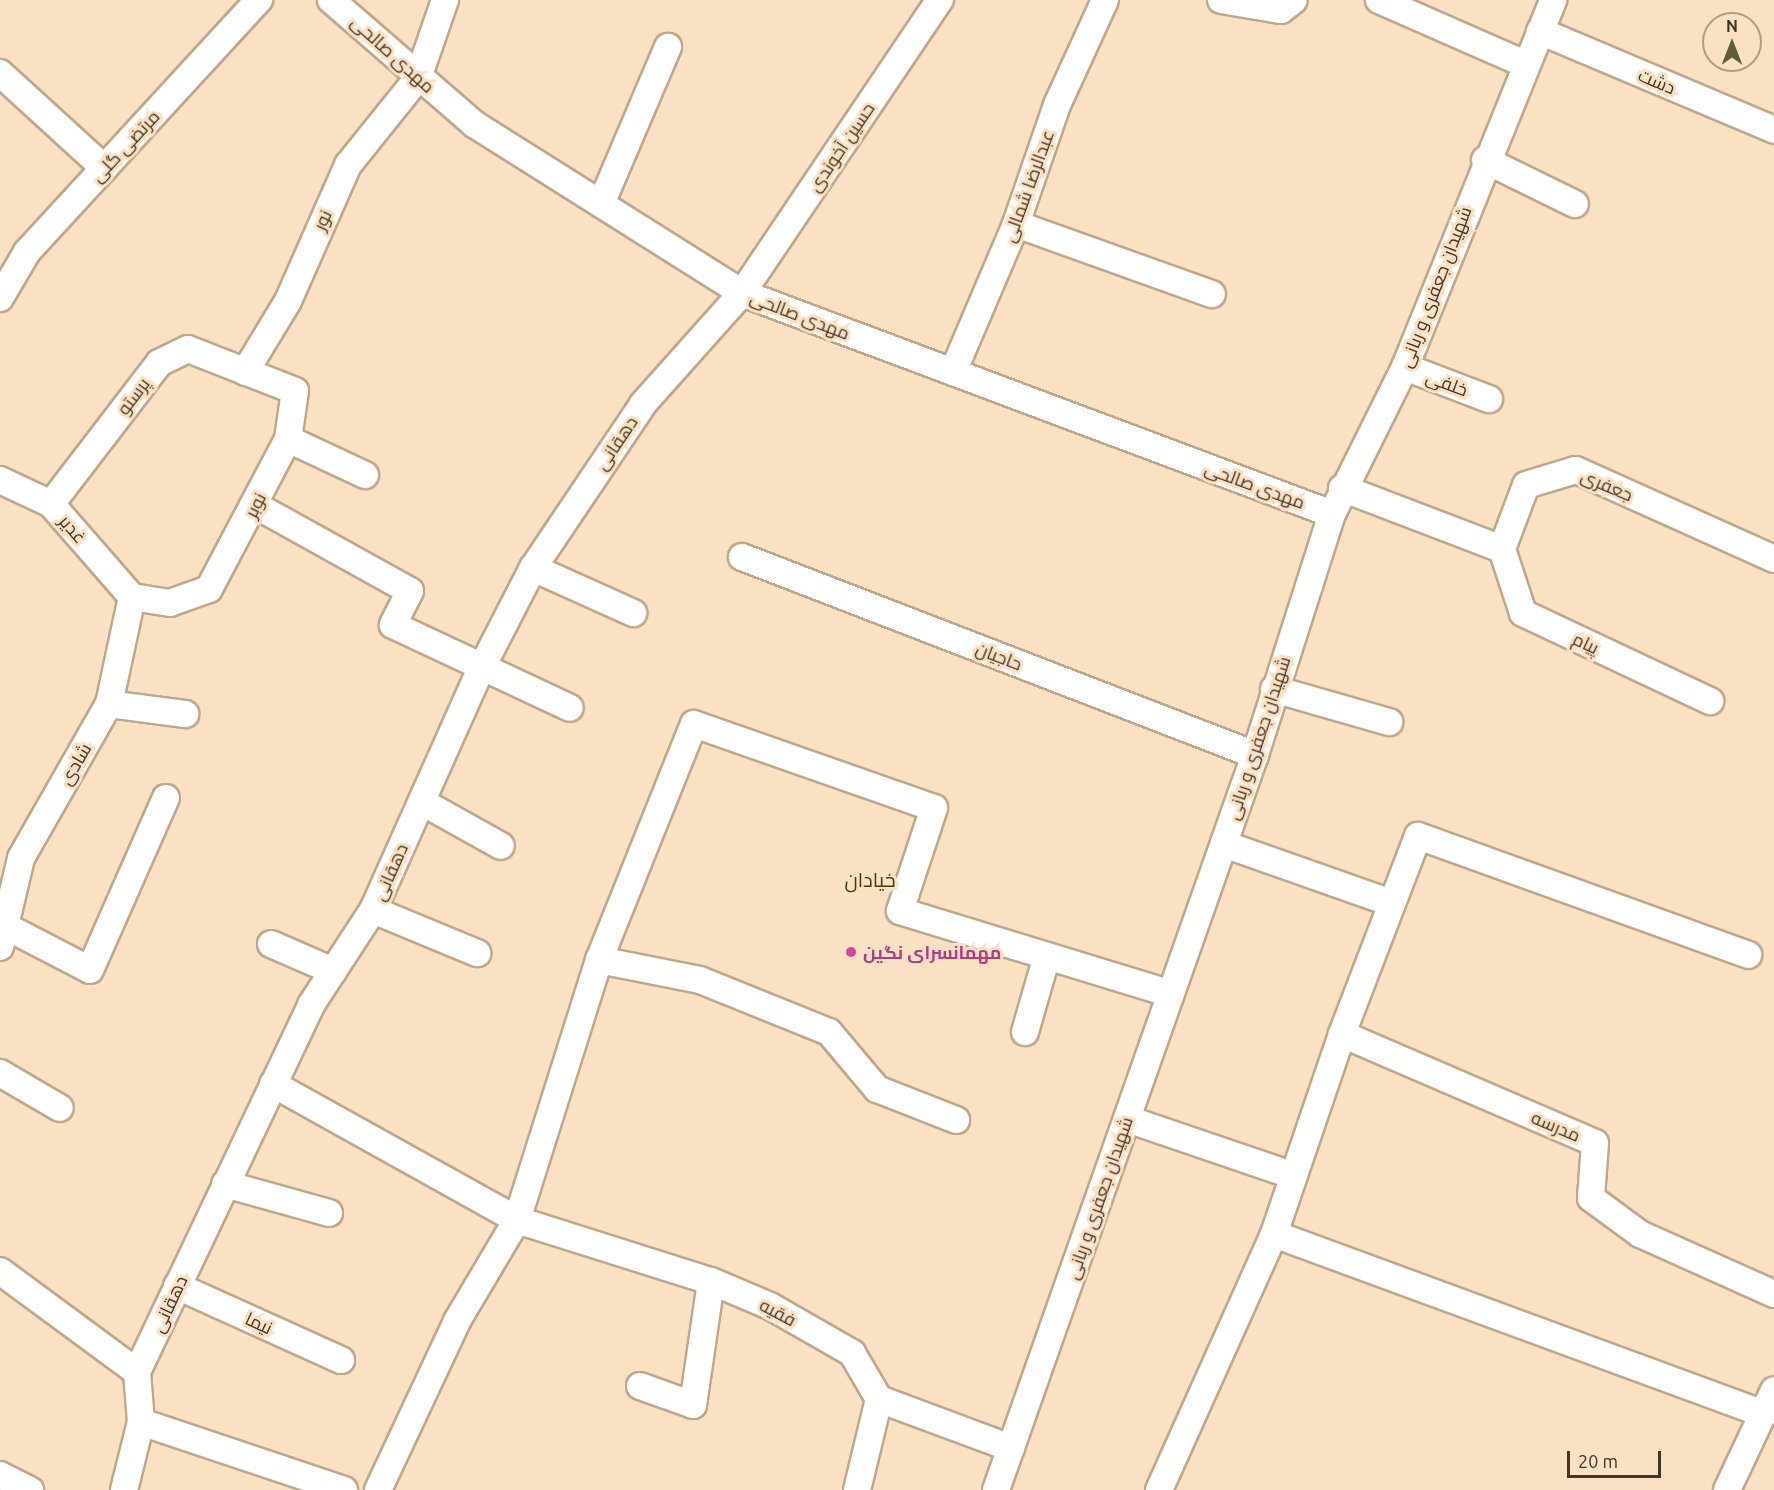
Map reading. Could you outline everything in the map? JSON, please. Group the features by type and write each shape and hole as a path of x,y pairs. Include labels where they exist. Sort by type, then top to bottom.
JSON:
{"street":[{"name":"مرتضی گلی","path":"0,298 27,252 259,0"},
{"name":"مهدی صالحی","path":"331,0 418,78 474,124 742,293 1332,514"},
{"name":"نور","path":"245,372 288,301 348,165 418,78 445,0"},
{"name":"حسین آخوندی","path":"742,293 940,0"},
{"name":"عبدالرضا شمالی","path":"953,372 1016,224 1057,105 1105,0"},
{"path":"1221,0 1281,10 1294,0"},
{"path":"1379,0 1525,64"},
{"name":"شهیدان جعفری و ربانی","path":"996,1490 1255,755 1274,689 1332,514 1342,488 1404,367 1485,160 1553,0"},
{"name":"دشت","path":"1540,31 1774,130"},
{"path":"601,204 668,46"},
{"path":"0,73 104,168"},
{"path":"1485,160 1575,204"},
{"path":"1016,224 1212,294"},
{"name":"دهقانی","path":"124,1490 141,1422 137,1372 273,1084 333,971 373,910 481,669 533,568 643,404 742,293"},
{"name":"پرستو","path":"51,504 159,363 188,349 245,372"},
{"name":"خلفی","path":"1404,367 1489,399"},
{"name":"نوبر","path":"132,597 170,603 209,589 255,505 288,439 295,391 245,372"},
{"path":"288,439 365,475"},
{"name":"جعفری","path":"1502,549 1526,485 1576,470 1774,559"},
{"name":"غدیر","path":"0,480 51,504 132,597"},
{"path":"1342,488 1502,549"},
{"path":"255,505 410,591 393,625 481,669 570,708"},
{"name":"پیام","path":"1502,549 1523,613 1710,701"},
{"name":"حاجیان","path":"742,557 1255,755"},
{"path":"533,568 633,613"},
{"name":"شادی","path":"132,597 110,704 21,858 3,937 90,970 166,798"},
{"path":"1274,689 1389,723"},
{"path":"110,704 185,714"},
{"path":"378,1490 457,1321 517,1220 599,960 694,724 934,808 900,911 1171,994"},
{"path":"422,802 501,846"},
{"path":"1159,1490 1274,1234 1342,1034 1418,836 1748,955"},
{"path":"1224,844 1392,903"},
{"path":"373,910 477,953"},
{"path":"271,944 333,971"},
{"path":"1025,1032 1047,956"},
{"path":"599,960 700,980 829,1032 877,1089 956,1120"},
{"name":"مدرسه","path":"1342,1034 1595,1143 1591,1198 1641,1234 1774,1294"},
{"path":"0,1073 60,1108"},
{"name":"فقیه","path":"273,1084 517,1220 711,1281 770,1306 852,1353 879,1399"},
{"path":"1127,1119 1294,1176"},
{"path":"225,1184 328,1213"},
{"path":"1274,1234 1764,1414"},
{"path":"0,1271 137,1372"},
{"path":"640,1386 693,1405 711,1281"},
{"name":"نیما","path":"177,1286 340,1360"},
{"path":"1727,1490 1774,1390"},
{"path":"856,1490 879,1399 1011,1448"},
{"path":"141,1422 345,1490"},
{"path":"0,1475 30,1490"}],"place":[{"name":"مهمانسرای نگین","path":"851,952"}],"district":[{"name":"خیادان","path":"870,879"}]}
